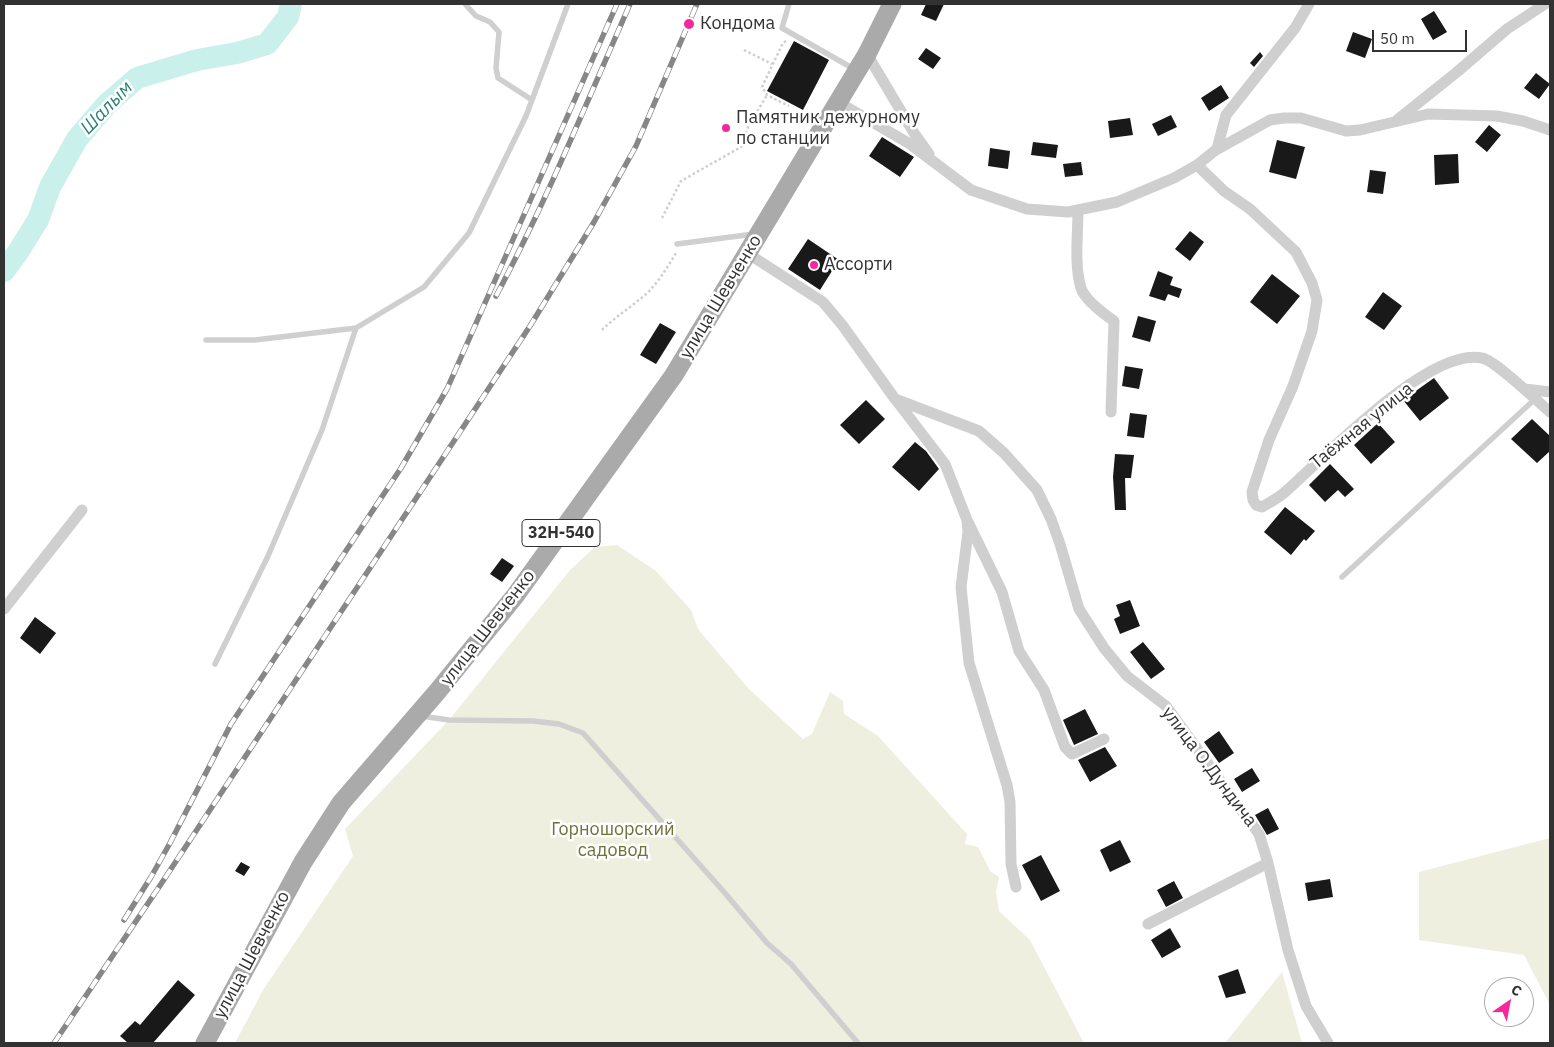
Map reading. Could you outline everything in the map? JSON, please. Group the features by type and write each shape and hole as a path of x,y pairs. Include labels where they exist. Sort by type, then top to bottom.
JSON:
{"main road":[{"name":"улица Шевченко","path":"205,1043 302,862 341,803 515,596 674,375 867,54 892,4"}],"street":[{"path":"1216,150 1226,115 1295,28 1309,4"},
{"path":"1392,123 1457,72 1506,29 1545,4"},
{"path":"867,54 914,133 937,165"},
{"path":"838,102 910,144 971,190 1027,209 1068,212 1118,202 1174,178 1197,165 1216,150 1270,120 1301,118 1346,131 1360,130 1428,114 1497,116 1523,121 1550,130"},
{"name":"Таёжная улица","path":"1197,165 1224,190 1250,209 1296,252 1306,269 1318,300 1312,331 1293,386 1268,440 1252,492 1256,505 1262,508 1283,494 1321,458 1395,394 1443,365 1465,357 1484,358 1550,412"},
{"path":"1078,210 1078,264 1081,290 1094,306 1114,321 1111,412"},
{"path":"747,254 823,302 843,326 945,464 967,520 1002,592 1020,650 1044,690 1065,747 1072,754 1104,739"},
{"path":"1523,388 1550,392"},
{"name":"улица О.Дундича","path":"896,399 979,431 1004,453 1037,490 1051,519 1077,601 1084,617 1104,648 1127,676 1166,706 1259,834 1268,862 1288,950 1306,1006 1328,1043"},
{"path":"4,609 82,510"},
{"path":"967,520 968,532 961,587 969,663 1002,761 1008,785 1011,864 1016,887"},
{"path":"1148,924 1268,862"}],"lane":[{"path":"465,4 476,16 490,22 499,32 496,68 498,78 532,100"},
{"path":"206,340 256,340 356,328 424,287 468,233 526,116 568,4"},
{"path":"790,4 782,28 857,71"},
{"path":"679,244 759,234"},
{"path":"215,664 268,556 322,430 356,328"},
{"path":"1342,577 1535,399"},
{"path":"416,716 448,720 533,721 559,724 583,733 767,943 791,964 858,1043"}],"path":[{"path":"789,106 767,95 762,87 783,43 796,36"},
{"path":"744,50 772,64"},
{"path":"662,218 681,181 741,147 748,128 767,95"},
{"path":"602,330 646,294 660,279 679,244"}],"green space":[{"name":"Горношорский садовод","path":"617,545 656,571 691,610 698,629 749,689 803,739 812,734 830,692 843,701 844,714 878,736 967,834 965,844 978,847 991,872 999,877 996,892 999,911 1030,940 1084,1043 235,1043 263,990 353,856 345,829 449,720 570,570 595,547"},
{"path":"1550,838 1550,1005 1524,955 1419,940 1419,872"},
{"path":"1282,972 1302,1043 1225,1043"}],"building":[{"path":"926,4 944,4 936,21 921,15"},
{"path":"1434,11 1447,32 1433,40 1421,19"},
{"path":"1353,32 1372,39 1365,58 1346,51"},
{"path":"794,41 829,60 803,110 767,91"},
{"path":"926,48 941,58 933,69 918,59"},
{"path":"1260,52 1263,56 1254,67 1250,63"},
{"path":"1536,73 1550,84 1539,99 1524,88"},
{"path":"1221,85 1229,98 1209,111 1201,98"},
{"path":"1171,115 1177,127 1158,136 1152,124"},
{"path":"1130,118 1133,135 1110,138 1108,121"},
{"path":"1489,125 1501,135 1487,152 1475,142"},
{"path":"882,137 914,157 900,177 869,156"},
{"path":"1277,140 1305,147 1296,179 1269,172"},
{"path":"1033,142 1058,145 1056,158 1031,155"},
{"path":"990,148 1010,151 1008,169 988,166"},
{"path":"1458,154 1459,183 1435,185 1434,155"},
{"path":"1081,162 1083,175 1065,177 1063,164"},
{"path":"1370,170 1386,172 1383,194 1367,192"},
{"path":"1190,231 1204,242 1190,261 1175,249"},
{"name":"Ассорти","path":"808,239 839,260 820,290 788,269"},
{"path":"1158,271 1173,277 1170,285 1182,289 1179,298 1168,294 1165,301 1149,296"},
{"path":"1272,274 1300,296 1277,324 1250,302"},
{"path":"1383,292 1402,306 1384,330 1365,317"},
{"path":"1138,316 1156,321 1150,342 1132,337"},
{"path":"660,323 676,332 656,364 640,355"},
{"path":"1125,366 1143,369 1139,389 1122,386"},
{"path":"1434,378 1449,398 1420,421 1403,400"},
{"path":"866,400 885,419 859,444 840,425"},
{"path":"1130,413 1147,415 1144,438 1127,436"},
{"path":"1532,419 1550,436 1550,451 1537,463 1511,439"},
{"path":"1378,423 1395,442 1371,464 1354,445"},
{"path":"915,442 926,451 939,469 919,491 892,467"},
{"path":"1115,454 1134,455 1131,478 1125,478 1126,510 1115,510 1113,477"},
{"path":"1330,464 1354,489 1345,497 1338,490 1325,502 1309,485"},
{"path":"1285,507 1315,531 1306,541 1304,539 1291,555 1264,532"},
{"path":"502,558 514,566 502,582 490,574"},
{"path":"1130,600 1140,626 1120,634 1114,619 1120,616 1116,605"},
{"path":"35,617 56,633 40,654 20,638"},
{"path":"1143,642 1165,669 1151,679 1130,652"},
{"path":"1085,709 1098,734 1074,745 1063,720"},
{"path":"1219,731 1234,753 1219,763 1204,742"},
{"path":"1105,747 1117,766 1090,782 1078,760"},
{"path":"1252,768 1260,781 1242,792 1234,779"},
{"path":"1268,808 1279,829 1267,835 1255,815"},
{"path":"1120,840 1131,862 1110,872 1100,850"},
{"path":"1041,855 1060,891 1041,901 1022,865"},
{"path":"241,862 250,867 244,876 235,871"},
{"path":"1330,879 1333,897 1308,901 1305,883"},
{"path":"1174,881 1183,898 1166,907 1157,890"},
{"path":"1170,928 1181,947 1162,958 1151,940"},
{"path":"1238,969 1246,993 1226,998 1218,976"},
{"path":"178,980 195,995 153,1043 128,1043 120,1036 135,1021 140,1025"}],"waterway":[{"name":"Шалым","path":"4,271 38,220 50,187 77,139 107,104 137,78 197,60 237,53 267,44 288,17 291,4"}],"railway":[{"path":"124,920 170,843 231,724 401,468 447,389 617,4"},
{"path":"496,296 549,188 630,4"},
{"path":"54,1043 530,326 594,222 636,146 697,4"}],"place":[{"name":"Кондома","path":"689,24"},
{"name":"Памятник дежурному по станции","path":"726,128"},
{"name":"Ассорти","path":"814,265"}]}
